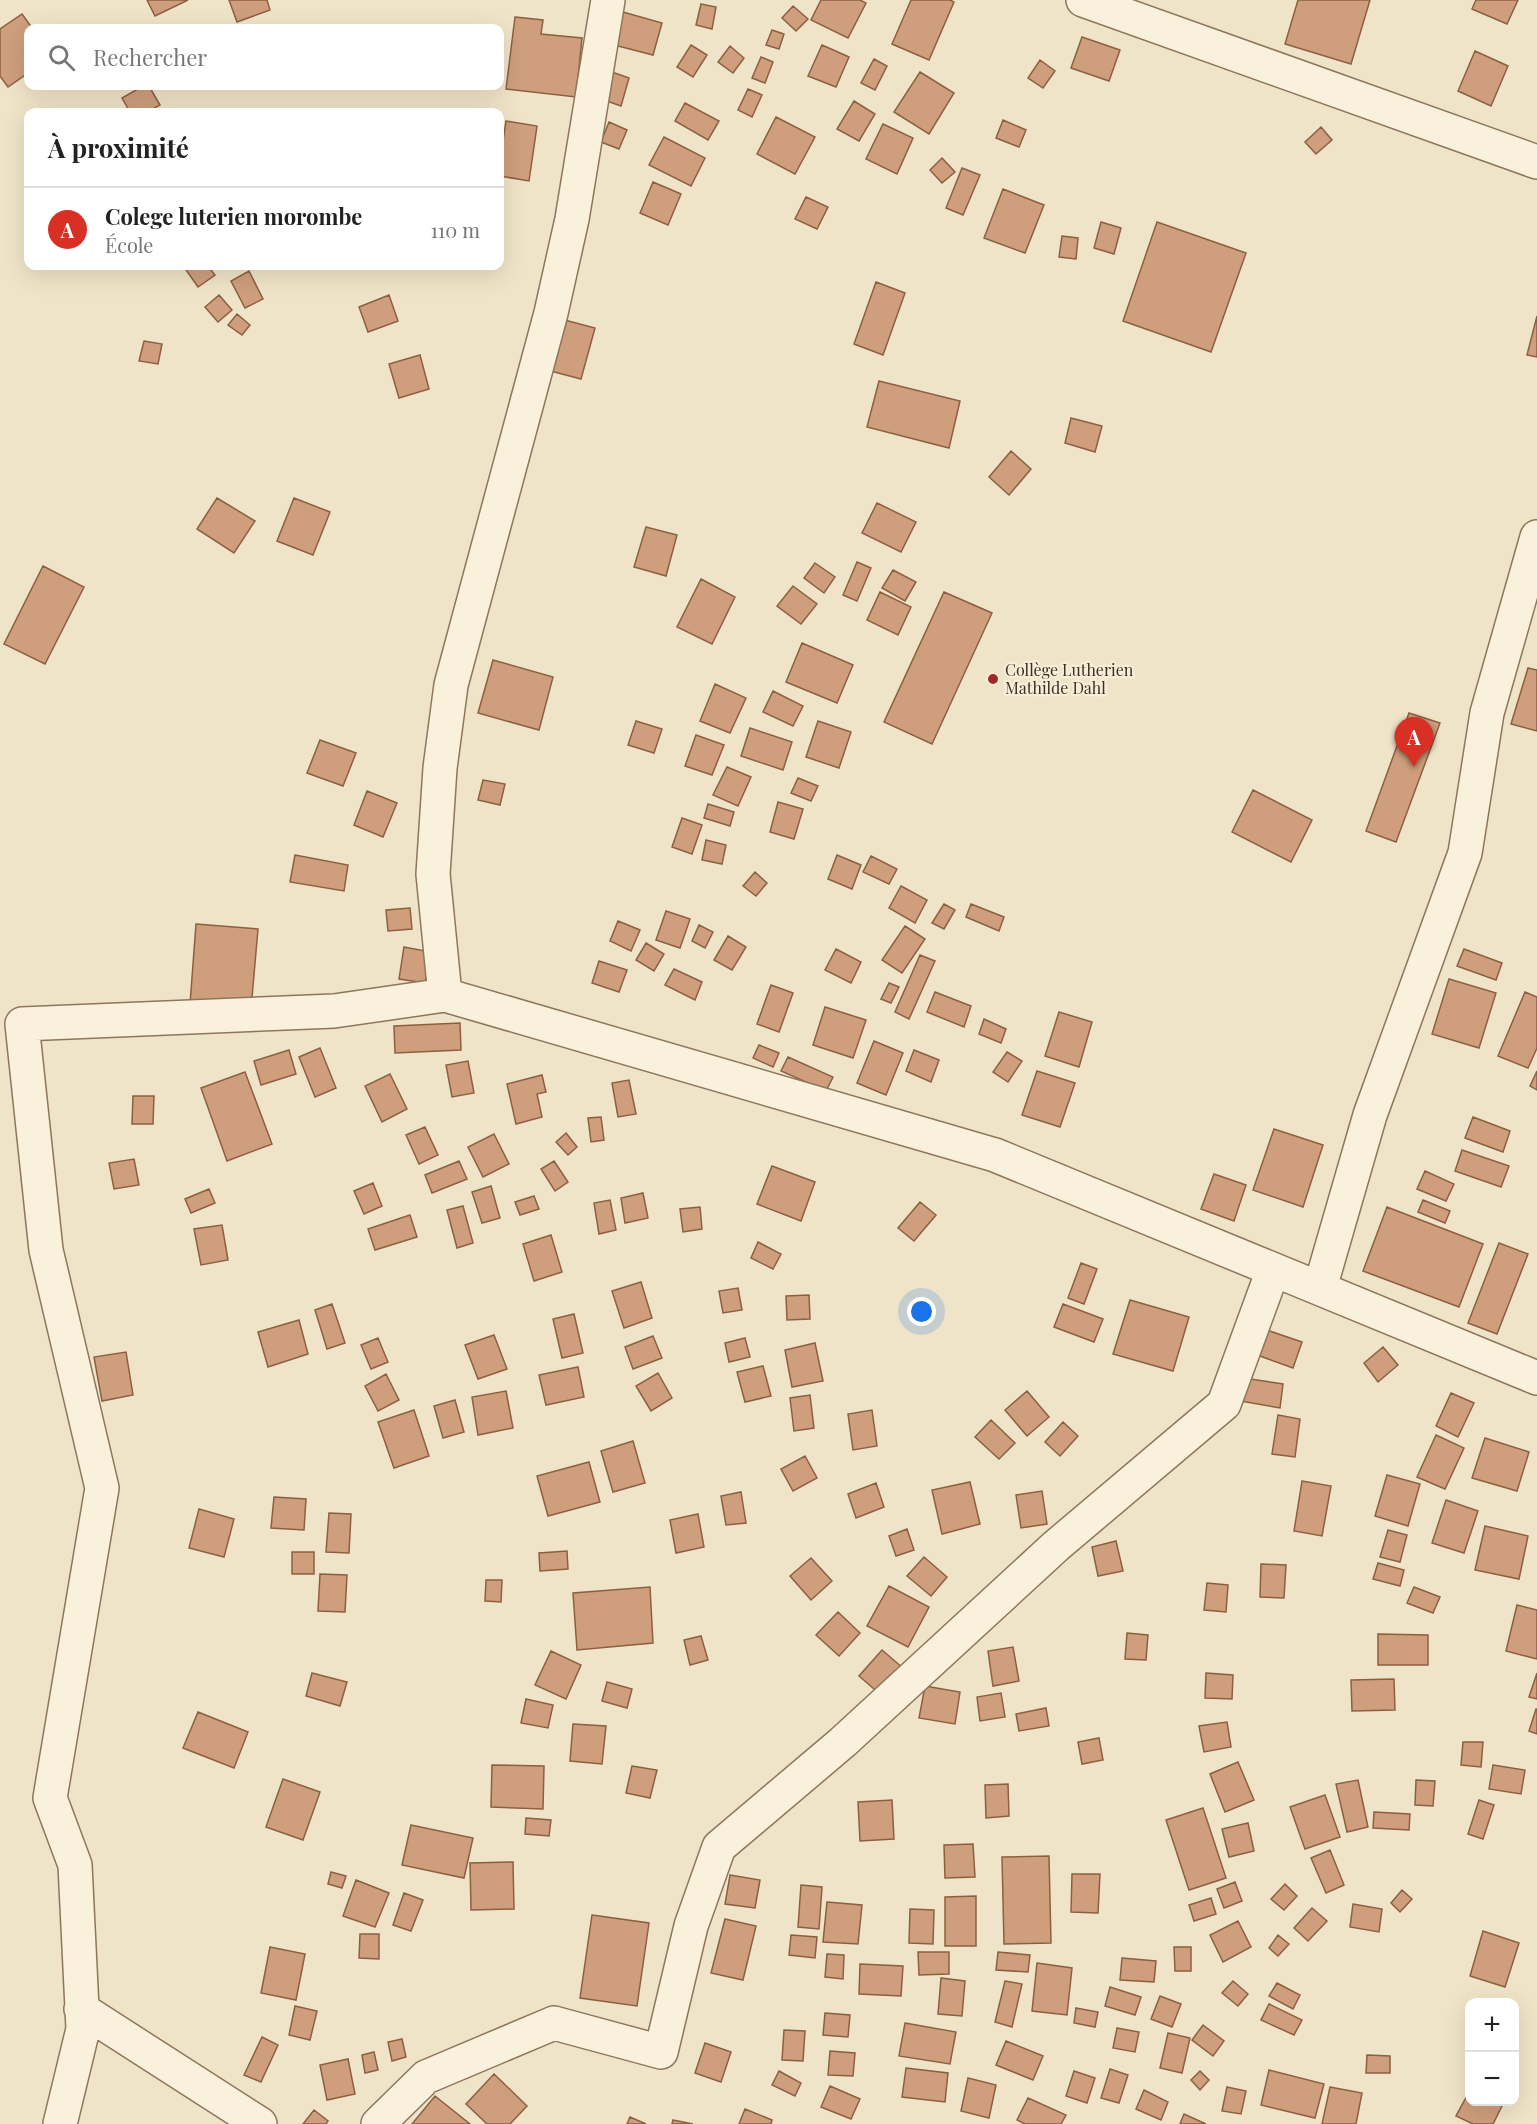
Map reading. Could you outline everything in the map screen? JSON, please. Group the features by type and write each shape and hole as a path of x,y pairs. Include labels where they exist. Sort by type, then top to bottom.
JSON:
{"street":[{"path":"445,995 433,874 440,768 451,685 551,313 572,219 608,0"},
{"path":"1083,0 1132,8 1537,162"},
{"path":"1320,1288 1370,1114 1466,853 1487,714 1537,537"},
{"path":"60,2124 83,2029 75,1865 50,1798 102,1488 46,1250 22,1024 334,1011 445,995 995,1155 1537,1378"},
{"path":"378,2124 426,2077 554,2023 661,2052 691,1926 719,1847 843,1742 1056,1546 1224,1404 1273,1270"},
{"path":"81,2008 260,2124"}],"building":[{"path":"147,0 188,0 155,16"},
{"path":"229,0 267,0 270,10 237,22"},
{"path":"821,0 860,0 866,3 848,38 811,20"},
{"path":"911,0 950,0 954,2 929,60 892,44"},
{"path":"1298,0 1370,0 1351,64 1285,44"},
{"path":"1476,0 1518,0 1507,24 1472,9"},
{"path":"701,4 716,7 712,29 696,25"},
{"path":"793,6 808,19 796,31 782,18"},
{"path":"623,12 662,23 653,55 614,45"},
{"path":"22,14 29,24 24,24 24,76 8,87 0,76 0,29"},
{"path":"515,17 543,20 541,34 582,38 576,97 506,89"},
{"path":"772,30 784,34 779,49 766,45"},
{"path":"1082,37 1120,50 1109,81 1071,68"},
{"path":"691,45 707,55 693,77 677,67"},
{"path":"822,45 849,57 836,87 808,76"},
{"path":"730,46 744,58 733,73 718,62"},
{"path":"1475,51 1508,66 1491,106 1458,91"},
{"path":"761,57 773,62 765,83 752,78"},
{"path":"874,59 887,66 875,90 861,83"},
{"path":"1040,60 1055,71 1043,88 1028,78"},
{"path":"609,71 629,78 621,106 601,99"},
{"path":"920,72 954,93 929,134 894,112"},
{"path":"748,89 762,95 752,117 738,110"},
{"path":"136,90 151,90 160,105 154,108 128,108 122,98"},
{"path":"854,101 875,114 859,141 837,129"},
{"path":"685,103 719,121 708,140 675,121"},
{"path":"776,117 815,137 795,174 757,154"},
{"path":"1003,120 1026,130 1019,147 996,138"},
{"path":"506,121 537,126 529,181 504,177"},
{"path":"609,122 627,130 619,149 601,142"},
{"path":"883,124 913,138 897,174 866,159"},
{"path":"1321,127 1332,140 1316,154 1305,142"},
{"path":"664,137 705,158 691,186 649,165"},
{"path":"942,158 955,172 942,183 930,170"},
{"path":"962,168 980,175 963,215 946,208"},
{"path":"653,182 681,194 668,225 640,213"},
{"path":"1003,189 1044,205 1025,253 984,238"},
{"path":"806,197 828,207 817,229 795,219"},
{"path":"1101,222 1121,228 1114,254 1094,248"},
{"path":"1157,222 1246,253 1211,352 1123,321"},
{"path":"1062,236 1078,238 1076,259 1059,257"},
{"path":"186,270 211,270 215,275 198,287"},
{"path":"249,271 263,299 245,308 231,281"},
{"path":"876,282 905,293 883,355 854,344"},
{"path":"219,295 232,310 218,322 205,307"},
{"path":"389,295 398,321 368,332 359,307"},
{"path":"237,314 250,325 242,335 228,325"},
{"path":"1537,316 1537,357 1527,355"},
{"path":"557,318 595,328 581,379 543,369"},
{"path":"144,341 162,344 158,364 139,361"},
{"path":"420,355 429,389 399,398 389,364"},
{"path":"879,381 960,401 949,448 867,427"},
{"path":"1071,418 1102,426 1095,452 1065,443"},
{"path":"1011,451 1031,469 1009,495 989,477"},
{"path":"217,498 255,521 234,553 197,529"},
{"path":"294,498 330,512 313,555 277,541"},
{"path":"877,503 916,522 901,552 862,533"},
{"path":"646,527 677,535 666,576 634,567"},
{"path":"857,562 871,568 857,601 843,595"},
{"path":"815,563 835,577 824,593 804,578"},
{"path":"43,566 84,587 45,664 4,644"},
{"path":"893,570 916,582 905,601 882,588"},
{"path":"701,579 735,597 712,644 677,627"},
{"path":"793,586 817,604 801,624 777,606"},
{"path":"880,592 911,607 898,635 867,620"},
{"path":"944,592 992,613 932,744 884,722"},
{"path":"802,643 853,665 837,703 786,682"},
{"path":"493,660 553,677 539,730 478,713"},
{"path":"1528,668 1537,670 1537,731 1511,724"},
{"path":"715,684 746,698 730,733 700,721"},
{"path":"773,691 803,706 793,726 763,712"},
{"path":"1409,713 1440,723 1396,842 1366,831"},
{"path":"636,721 662,729 654,753 628,745"},
{"path":"818,721 851,732 839,768 806,757"},
{"path":"750,728 792,742 783,770 741,756"},
{"path":"696,735 724,745 712,775 685,766"},
{"path":"320,740 356,753 343,786 307,773"},
{"path":"727,767 751,777 738,806 713,795"},
{"path":"798,778 818,786 811,801 791,793"},
{"path":"483,780 505,784 500,805 478,800"},
{"path":"1253,790 1312,820 1291,862 1232,832"},
{"path":"367,791 397,803 383,837 354,825"},
{"path":"778,802 803,809 794,839 770,832"},
{"path":"708,804 734,812 730,826 704,818"},
{"path":"682,818 702,825 692,854 672,847"},
{"path":"706,840 726,845 722,864 702,860"},
{"path":"295,855 348,865 344,891 290,882"},
{"path":"837,855 861,865 852,889 828,879"},
{"path":"871,856 897,869 889,884 863,872"},
{"path":"755,872 767,883 756,896 743,886"},
{"path":"901,886 927,900 915,923 889,908"},
{"path":"944,904 955,910 944,929 932,923"},
{"path":"971,904 1004,917 999,931 966,917"},
{"path":"410,908 412,929 388,931 386,910"},
{"path":"666,911 690,919 680,948 656,940"},
{"path":"618,921 640,930 631,951 610,941"},
{"path":"196,924 258,929 251,1009 190,1004"},
{"path":"699,925 713,932 705,948 692,941"},
{"path":"905,926 925,939 902,973 882,960"},
{"path":"728,936 746,947 732,970 714,960"},
{"path":"646,943 664,954 654,971 636,960"},
{"path":"404,947 431,952 425,983 399,979"},
{"path":"836,949 861,962 851,983 825,970"},
{"path":"1464,949 1502,963 1496,980 1457,966"},
{"path":"920,955 935,961 909,1019 895,1012"},
{"path":"599,961 627,970 619,992 592,983"},
{"path":"674,969 702,982 695,1000 665,985"},
{"path":"1449,979 1496,993 1479,1048 1432,1034"},
{"path":"889,983 899,987 891,1003 881,999"},
{"path":"771,985 793,993 779,1032 757,1024"},
{"path":"935,992 971,1006 964,1027 927,1012"},
{"path":"1525,992 1537,997 1537,1048 1528,1068 1498,1056"},
{"path":"825,1007 866,1020 853,1058 813,1045"},
{"path":"1059,1012 1092,1022 1079,1067 1045,1056"},
{"path":"984,1019 1006,1029 1001,1043 979,1034"},
{"path":"460,1023 461,1050 395,1053 394,1026"},
{"path":"874,1041 903,1053 886,1095 857,1083"},
{"path":"759,1045 779,1053 773,1067 753,1058"},
{"path":"320,1048 336,1088 315,1097 299,1057"},
{"path":"289,1050 296,1074 261,1085 254,1061"},
{"path":"914,1050 939,1060 931,1082 906,1071"},
{"path":"1007,1052 1022,1061 1008,1082 993,1072"},
{"path":"788,1057 833,1077 826,1091 781,1071"},
{"path":"468,1061 474,1093 452,1097 446,1065"},
{"path":"1037,1071 1075,1083 1060,1127 1022,1115"},
{"path":"1537,1071 1537,1090 1530,1086"},
{"path":"245,1072 272,1144 227,1161 201,1088"},
{"path":"390,1074 407,1109 382,1122 365,1086"},
{"path":"542,1075 546,1092 537,1094 542,1117 516,1124 507,1084"},
{"path":"629,1080 636,1114 618,1117 612,1083"},
{"path":"133,1096 154,1096 153,1124 132,1124"},
{"path":"601,1117 604,1140 591,1142 588,1118"},
{"path":"1473,1117 1510,1131 1503,1152 1465,1138"},
{"path":"425,1127 438,1155 419,1164 406,1135"},
{"path":"1274,1129 1323,1145 1303,1207 1253,1190"},
{"path":"566,1133 577,1147 568,1155 556,1142"},
{"path":"494,1134 509,1164 483,1177 468,1147"},
{"path":"1462,1150 1509,1166 1501,1187 1455,1171"},
{"path":"134,1159 139,1185 114,1189 109,1163"},
{"path":"459,1161 467,1179 432,1193 425,1175"},
{"path":"554,1161 568,1182 555,1191 541,1169"},
{"path":"772,1166 815,1182 801,1221 757,1204"},
{"path":"1425,1171 1454,1184 1446,1201 1417,1189"},
{"path":"1214,1174 1246,1185 1234,1221 1201,1209"},
{"path":"373,1183 382,1206 364,1214 354,1191"},
{"path":"491,1186 500,1218 482,1223 472,1192"},
{"path":"209,1189 215,1203 191,1213 185,1199"},
{"path":"643,1193 648,1218 625,1223 621,1198"},
{"path":"534,1196 539,1209 520,1215 515,1202"},
{"path":"610,1200 616,1230 599,1234 594,1203"},
{"path":"1423,1200 1450,1211 1445,1223 1418,1212"},
{"path":"920,1202 936,1215 914,1241 898,1228"},
{"path":"463,1206 473,1243 457,1248 447,1210"},
{"path":"700,1207 702,1229 683,1232 680,1209"},
{"path":"1387,1207 1483,1244 1459,1307 1363,1271"},
{"path":"410,1215 417,1237 375,1250 368,1229"},
{"path":"222,1225 228,1260 201,1265 194,1229"},
{"path":"551,1235 562,1272 534,1281 523,1244"},
{"path":"758,1242 781,1254 773,1269 751,1258"},
{"path":"1499,1243 1528,1254 1497,1334 1468,1323"},
{"path":"1081,1263 1097,1269 1084,1304 1068,1298"},
{"path":"641,1282 652,1318 624,1328 612,1291"},
{"path":"738,1288 742,1310 723,1313 719,1291"},
{"path":"809,1295 810,1319 787,1320 786,1296"},
{"path":"1130,1300 1189,1317 1173,1371 1113,1354"},
{"path":"332,1304 345,1343 327,1349 315,1310"},
{"path":"1063,1304 1103,1319 1094,1342 1054,1327"},
{"path":"574,1314 583,1353 562,1358 553,1319"},
{"path":"299,1320 308,1354 268,1367 258,1332"},
{"path":"1255,1326 1302,1342 1293,1368 1246,1351"},
{"path":"494,1335 507,1369 478,1379 465,1345"},
{"path":"653,1336 662,1358 633,1369 625,1347"},
{"path":"378,1338 388,1362 371,1369 361,1345"},
{"path":"745,1338 750,1357 729,1362 725,1343"},
{"path":"815,1343 823,1381 792,1387 785,1350"},
{"path":"1383,1347 1398,1365 1378,1382 1364,1363"},
{"path":"126,1352 133,1395 102,1401 94,1357"},
{"path":"763,1366 771,1396 745,1402 737,1372"},
{"path":"578,1367 584,1397 546,1405 539,1375"},
{"path":"658,1373 672,1398 651,1411 636,1386"},
{"path":"386,1374 399,1400 378,1411 365,1386"},
{"path":"1244,1378 1283,1384 1280,1408 1240,1401"},
{"path":"506,1391 513,1428 478,1435 472,1397"},
{"path":"1027,1391 1049,1417 1027,1436 1005,1410"},
{"path":"1451,1393 1474,1403 1458,1437 1436,1426"},
{"path":"810,1395 814,1428 794,1431 790,1398"},
{"path":"455,1400 464,1432 443,1438 434,1406"},
{"path":"414,1410 429,1456 394,1468 378,1422"},
{"path":"872,1410 877,1446 853,1450 848,1414"},
{"path":"1278,1415 1300,1419 1295,1457 1272,1454"},
{"path":"991,1420 1015,1443 999,1459 975,1437"},
{"path":"1063,1422 1078,1436 1060,1456 1045,1442"},
{"path":"1436,1435 1464,1448 1445,1489 1417,1477"},
{"path":"1485,1438 1529,1452 1517,1491 1472,1478"},
{"path":"633,1441 645,1483 613,1492 601,1451"},
{"path":"805,1456 817,1478 793,1491 781,1469"},
{"path":"589,1462 600,1502 548,1516 537,1476"},
{"path":"1387,1475 1420,1484 1408,1526 1375,1516"},
{"path":"1302,1481 1331,1486 1322,1536 1294,1531"},
{"path":"970,1482 980,1524 942,1534 932,1490"},
{"path":"876,1483 884,1507 856,1518 848,1494"},
{"path":"1042,1491 1047,1524 1021,1528 1016,1495"},
{"path":"741,1492 746,1523 726,1525 721,1496"},
{"path":"274,1497 306,1499 304,1530 271,1528"},
{"path":"1446,1500 1478,1511 1464,1553 1432,1543"},
{"path":"199,1509 234,1519 224,1557 189,1548"},
{"path":"329,1513 351,1514 349,1553 326,1552"},
{"path":"698,1514 704,1547 676,1553 670,1520"},
{"path":"1485,1526 1528,1536 1519,1579 1475,1570"},
{"path":"907,1529 914,1550 896,1556 889,1536"},
{"path":"1388,1530 1407,1535 1400,1562 1380,1557"},
{"path":"1116,1541 1123,1571 1098,1576 1092,1547"},
{"path":"567,1551 568,1569 540,1571 539,1553"},
{"path":"292,1552 314,1552 314,1574 292,1574"},
{"path":"924,1557 947,1577 931,1596 907,1576"},
{"path":"811,1558 832,1581 811,1600 790,1576"},
{"path":"1378,1563 1404,1570 1400,1586 1373,1579"},
{"path":"1261,1564 1286,1565 1284,1598 1260,1597"},
{"path":"320,1574 347,1575 345,1612 318,1611"},
{"path":"486,1580 502,1580 501,1602 485,1601"},
{"path":"1207,1583 1228,1585 1226,1612 1204,1610"},
{"path":"889,1586 929,1607 908,1647 867,1626"},
{"path":"650,1587 653,1643 577,1650 573,1593"},
{"path":"1414,1587 1440,1597 1433,1613 1407,1603"},
{"path":"1517,1605 1537,1610 1537,1659 1506,1651"},
{"path":"838,1612 860,1633 839,1656 816,1635"},
{"path":"1127,1633 1148,1635 1146,1660 1125,1659"},
{"path":"1378,1634 1428,1635 1428,1665 1378,1665"},
{"path":"701,1636 708,1660 690,1665 684,1640"},
{"path":"1013,1647 1019,1681 993,1686 988,1651"},
{"path":"882,1650 903,1668 881,1695 859,1676"},
{"path":"551,1651 581,1665 566,1699 535,1685"},
{"path":"312,1673 347,1682 340,1706 306,1696"},
{"path":"1206,1673 1233,1675 1232,1699 1205,1698"},
{"path":"1537,1673 1537,1699 1529,1697"},
{"path":"1394,1679 1395,1710 1352,1711 1351,1680"},
{"path":"607,1682 632,1689 627,1708 602,1701"},
{"path":"925,1686 960,1692 955,1724 919,1718"},
{"path":"1001,1693 1005,1717 980,1721 977,1697"},
{"path":"526,1699 553,1705 548,1728 521,1723"},
{"path":"1046,1708 1049,1726 1019,1731 1016,1714"},
{"path":"1537,1709 1537,1734 1529,1731"},
{"path":"198,1712 248,1732 234,1768 183,1748"},
{"path":"1227,1722 1231,1747 1204,1752 1199,1726"},
{"path":"573,1724 606,1726 602,1764 570,1761"},
{"path":"1099,1738 1103,1760 1082,1764 1078,1742"},
{"path":"1463,1742 1483,1742 1481,1767 1461,1765"},
{"path":"1238,1762 1254,1800 1225,1812 1210,1774"},
{"path":"492,1765 544,1766 543,1809 491,1807"},
{"path":"1493,1765 1525,1770 1521,1794 1489,1789"},
{"path":"632,1766 657,1770 650,1798 626,1793"},
{"path":"283,1779 320,1792 303,1840 266,1827"},
{"path":"1358,1780 1368,1827 1347,1832 1336,1784"},
{"path":"1416,1780 1435,1781 1433,1806 1415,1805"},
{"path":"1008,1784 1009,1816 986,1818 985,1785"},
{"path":"1325,1795 1340,1837 1305,1849 1290,1807"},
{"path":"892,1800 894,1839 860,1841 858,1802"},
{"path":"1479,1800 1494,1805 1483,1839 1468,1834"},
{"path":"1203,1808 1226,1878 1189,1890 1166,1820"},
{"path":"1374,1812 1410,1814 1409,1830 1373,1828"},
{"path":"526,1818 551,1820 549,1836 525,1834"},
{"path":"1248,1823 1254,1851 1229,1857 1222,1829"},
{"path":"411,1825 473,1838 464,1878 402,1865"},
{"path":"973,1844 975,1877 945,1878 944,1845"},
{"path":"1330,1850 1344,1885 1326,1893 1311,1858"},
{"path":"1049,1856 1051,1943 1004,1944 1002,1857"},
{"path":"513,1862 514,1909 471,1910 470,1863"},
{"path":"331,1872 346,1876 342,1888 328,1884"},
{"path":"1072,1874 1100,1874 1098,1913 1071,1912"},
{"path":"730,1875 760,1880 755,1908 725,1904"},
{"path":"356,1880 389,1893 375,1927 343,1916"},
{"path":"1235,1882 1242,1901 1224,1908 1217,1889"},
{"path":"1285,1884 1297,1896 1284,1910 1271,1899"},
{"path":"801,1885 822,1887 819,1929 798,1927"},
{"path":"1402,1890 1412,1899 1400,1912 1391,1903"},
{"path":"404,1893 423,1900 411,1931 393,1925"},
{"path":"976,1896 976,1946 945,1946 945,1897"},
{"path":"1211,1898 1216,1914 1194,1921 1189,1905"},
{"path":"827,1902 862,1905 858,1944 823,1942"},
{"path":"1353,1904 1382,1909 1379,1932 1350,1927"},
{"path":"1312,1908 1327,1921 1308,1941 1294,1928"},
{"path":"910,1909 934,1910 933,1944 909,1943"},
{"path":"592,1915 649,1923 637,2006 580,1998"},
{"path":"725,1919 756,1926 743,1980 711,1973"},
{"path":"1238,1921 1251,1947 1223,1962 1210,1935"},
{"path":"1483,1931 1519,1943 1505,1987 1470,1976"},
{"path":"360,1934 379,1934 379,1959 359,1958"},
{"path":"791,1935 817,1937 815,1958 789,1955"},
{"path":"1278,1935 1289,1944 1278,1956 1269,1948"},
{"path":"270,1947 305,1954 296,2000 261,1993"},
{"path":"1174,1947 1191,1947 1191,1971 1175,1971"},
{"path":"918,1952 949,1952 949,1974 919,1975"},
{"path":"998,1952 1030,1955 1028,1972 996,1970"},
{"path":"827,1954 844,1955 843,1979 825,1977"},
{"path":"1122,1958 1156,1961 1154,1982 1120,1980"},
{"path":"1037,1963 1072,1968 1067,2015 1032,2011"},
{"path":"860,1964 903,1966 901,1996 859,1994"},
{"path":"941,1978 965,1981 962,2016 938,2014"},
{"path":"1005,1981 1022,1984 1012,2027 995,2022"},
{"path":"1233,1981 1248,1994 1238,2006 1222,1993"},
{"path":"1277,1983 1300,1995 1293,2009 1269,1996"},
{"path":"1110,1987 1141,1997 1135,2015 1105,2006"},
{"path":"1160,1996 1181,2004 1172,2027 1151,2019"},
{"path":"1269,2004 1302,2020 1294,2035 1261,2020"},
{"path":"295,2006 317,2011 310,2040 289,2035"},
{"path":"1076,2008 1098,2012 1095,2027 1074,2023"},
{"path":"825,2013 850,2015 848,2037 823,2035"},
{"path":"905,2023 956,2032 950,2064 899,2056"},
{"path":"1203,2025 1224,2041 1213,2056 1192,2040"},
{"path":"1117,2028 1139,2032 1135,2052 1113,2048"},
{"path":"784,2030 805,2031 803,2061 782,2060"},
{"path":"1168,2033 1190,2038 1182,2073 1160,2068"},
{"path":"262,2037 278,2045 261,2082 244,2075"},
{"path":"402,2039 406,2057 392,2061 388,2042"},
{"path":"1006,2041 1043,2056 1033,2080 996,2065"},
{"path":"705,2043 731,2052 721,2082 695,2073"},
{"path":"830,2051 855,2053 853,2076 828,2075"},
{"path":"374,2052 378,2070 365,2073 362,2055"},
{"path":"1367,2055 1390,2056 1390,2073 1366,2073"},
{"path":"348,2059 355,2094 327,2100 320,2065"},
{"path":"906,2068 948,2073 945,2102 902,2097"},
{"path":"1110,2069 1128,2075 1119,2103 1101,2098"},
{"path":"1269,2070 1324,2084 1315,2118 1261,2105"},
{"path":"779,2071 801,2083 795,2096 772,2085"},
{"path":"1074,2071 1095,2078 1087,2103 1066,2096"},
{"path":"1200,2071 1209,2080 1200,2090 1191,2080"},
{"path":"494,2074 527,2106 510,2124 487,2124 466,2104"},
{"path":"968,2078 996,2085 989,2118 961,2111"},
{"path":"830,2086 860,2099 851,2119 821,2107"},
{"path":"1227,2087 1246,2091 1241,2114 1222,2111"},
{"path":"1330,2087 1362,2093 1356,2124 1322,2124"},
{"path":"1144,2090 1168,2102 1161,2120 1136,2109"},
{"path":"435,2096 470,2124 412,2124"},
{"path":"1028,2098 1066,2115 1061,2124 1025,2124 1017,2120"},
{"path":"1465,2099 1465,2106 1502,2106 1493,2124 1473,2124 1456,2116"},
{"path":"745,2109 772,2120 771,2124 739,2124"},
{"path":"314,2110 328,2121 326,2124 303,2124"},
{"path":"1184,2114 1206,2124 1180,2124"},
{"path":"630,2117 646,2124 627,2124"},
{"path":"673,2120 693,2124 672,2124"}],"place":[{"name":"Collège Lutherien Mathilde Dahl","path":"993,679"},
{"name":"Colege luterien morombe","path":"1414,767"}]}
